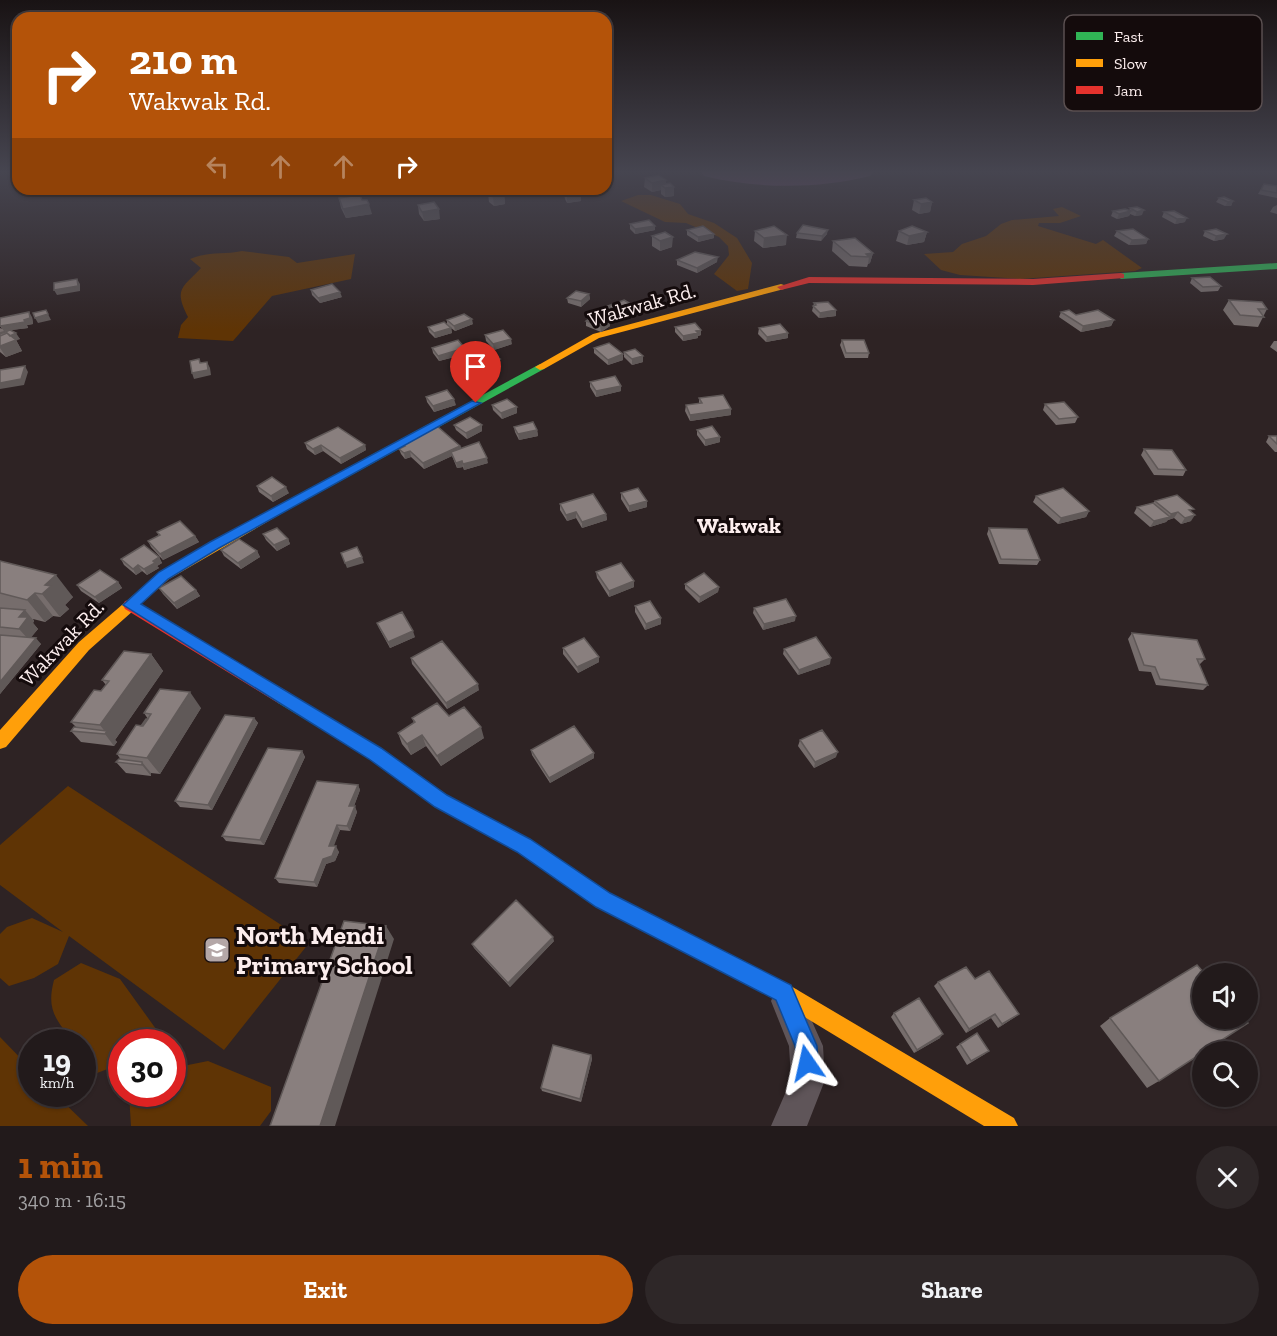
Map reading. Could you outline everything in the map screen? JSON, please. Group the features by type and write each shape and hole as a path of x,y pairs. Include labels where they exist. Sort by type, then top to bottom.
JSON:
{"street":[{"name":"Wakwak Rd.","path":"0,742 84,646 164,576 215,545 596,336 808,280 1033,282 1277,266"},
{"path":"130,605 375,753 441,801 524,845 603,900 783,992 1006,1126"},
{"path":"783,992 806,1046 808,1080 789,1126"}],"shaded area":[{"path":"690,225 716,225 737,238 752,263 748,289 737,291 714,274 729,255 728,246 719,237"},
{"path":"1000,225 1038,225 1096,244 1103,240 1142,268 1135,271 1020,279 960,275 941,270 924,254 953,252 962,244 986,236"},
{"path":"242,251 289,257 297,263 355,254 351,279 272,296 233,341 178,338 181,325 188,317 181,300 182,290 201,268 190,259 204,255"},
{"path":"68,786 309,943 224,1050 69,936 58,964 34,978 9,986 0,978 0,934 7,927 32,918 63,932 0,885 0,845"},
{"path":"81,963 120,979 156,1029 108,1029 108,1069 97,1073 96,1029 64,1029 52,1007 54,980"},
{"path":"0,1037 18,1056 18,1107 68,1107 88,1126 0,1126"},
{"path":"208,1061 271,1087 271,1111 260,1126 131,1126 130,1107 186,1107 186,1065"}],"building":[{"path":"631,225 655,226 635,229"},
{"path":"803,225 828,230 822,236 797,233"},
{"path":"703,226 714,234 698,237 687,230"},
{"path":"774,226 787,235 764,238 755,231"},
{"path":"912,226 927,232 909,236 899,231"},
{"path":"1133,229 1148,239 1132,240 1117,231"},
{"path":"1216,229 1227,234 1216,236 1205,231"},
{"path":"665,232 673,237 660,241 652,236"},
{"path":"855,238 873,253 866,254 869,257 851,256 833,241"},
{"path":"695,252 718,257 697,268 677,260"},
{"path":"1210,277 1221,286 1203,287 1192,278"},
{"path":"77,279 78,286 54,290 54,283"},
{"path":"332,284 340,292 318,298 311,290"},
{"path":"576,291 589,294 581,301 567,298"},
{"path":"624,300 638,308 622,314 608,306"},
{"path":"1229,300 1262,302 1267,309 1258,309 1264,317 1240,315"},
{"path":"828,302 836,310 820,313 813,306 816,305 814,303"},
{"path":"46,310 48,314 35,318 33,313"},
{"path":"1069,310 1076,315 1098,310 1114,320 1083,326 1061,312"},
{"path":"29,312 30,318 24,320 25,322 0,326 0,318"},
{"path":"464,314 472,319 454,326 447,320"},
{"path":"595,315 610,320 600,326 586,321"},
{"path":"444,322 451,328 434,333 428,327"},
{"path":"695,323 701,330 696,331 698,333 683,336 675,327"},
{"path":"780,324 788,333 767,337 759,328"},
{"path":"10,330 16,333 10,336 7,333 0,336 0,334"},
{"path":"503,330 511,339 493,344 485,335"},
{"path":"7,333 16,340 0,346 0,336"},
{"path":"458,340 465,348 438,356 432,348"},
{"path":"842,340 864,340 869,353 846,353"},
{"path":"609,343 623,354 608,360 594,348"},
{"path":"635,349 643,356 632,359 624,352"},
{"path":"489,354 500,359 484,368 473,362"},
{"path":"199,359 200,363 207,362 208,370 192,373 190,361"},
{"path":"475,364 481,369 465,375 458,370"},
{"path":"25,366 21,379 0,383 0,370"},
{"path":"615,376 621,386 596,391 590,382"},
{"path":"447,390 454,399 433,406 426,397"},
{"path":"723,395 731,409 690,415 686,405 702,403 699,398"},
{"path":"507,399 517,407 501,413 492,405"},
{"path":"1064,402 1078,417 1059,419 1045,404"},
{"path":"470,417 482,425 466,433 454,425"},
{"path":"533,422 537,430 518,434 514,427"},
{"path":"437,426 460,446 423,463 410,451 404,453 399,449 405,446 401,442"},
{"path":"712,426 720,437 705,440 697,430"},
{"path":"338,427 365,445 340,458 321,445 313,449 305,443"},
{"path":"1269,436 1277,436 1277,444"},
{"path":"479,442 487,458 463,464 462,461 456,463 451,452"},
{"path":"1144,449 1172,450 1186,470 1158,469"},
{"path":"272,477 286,487 271,496 257,486"},
{"path":"638,488 647,501 629,506 621,493"},
{"path":"1063,488 1089,511 1061,518 1036,496"},
{"path":"593,494 606,514 582,522 576,512 566,515 560,504"},
{"path":"1177,495 1194,509 1189,510 1195,515 1185,518 1178,512 1171,514 1155,501"},
{"path":"1153,503 1170,517 1154,521 1137,507"},
{"path":"180,521 195,536 160,554 148,541 160,535 157,532"},
{"path":"277,528 288,539 274,545 263,534"},
{"path":"989,528 1027,529 1040,560 1001,559"},
{"path":"239,539 257,551 238,563 221,550"},
{"path":"144,545 159,557 153,561 155,563 144,569 138,565 133,569 121,559"},
{"path":"357,547 362,557 345,563 341,553"},
{"path":"0,561 56,575 45,585 51,586 42,594 35,593 27,600 0,593"},
{"path":"621,563 634,581 609,591 596,572"},
{"path":"100,570 118,582 95,597 77,585"},
{"path":"704,573 719,587 700,597 685,584"},
{"path":"181,576 196,590 174,603 159,588"},
{"path":"786,599 796,616 764,624 754,608"},
{"path":"650,601 661,618 646,624 635,606"},
{"path":"0,608 25,610 19,617 28,617 19,629 0,627"},
{"path":"402,612 413,631 388,642 377,623"},
{"path":"1132,633 1197,640 1205,659 1197,659 1208,685 1160,679 1155,667 1144,665"},
{"path":"0,635 36,638 0,682"},
{"path":"816,637 831,658 799,670 784,649"},
{"path":"584,638 599,657 577,667 563,648"},
{"path":"442,641 478,684 446,703 411,658"},
{"path":"124,651 151,654 100,725 71,722 94,690 101,691 109,681 102,680"},
{"path":"160,689 190,692 147,758 117,754 136,725 143,726 151,714 144,713"},
{"path":"437,703 449,716 464,707 481,727 437,756 422,735 407,744 398,733 415,722 412,718"},
{"path":"225,715 254,718 208,805 175,801"},
{"path":"574,726 594,753 549,778 531,750"},
{"path":"74,727 107,731 105,734 71,731"},
{"path":"822,730 838,752 815,762 800,740"},
{"path":"268,748 302,751 260,840 222,836"},
{"path":"119,759 142,762 142,765 116,762"},
{"path":"317,781 358,785 349,806 355,806 347,826 337,825 329,846 336,846 332,856 323,859 314,882 275,878"},
{"path":"516,900 553,937 508,983 472,944"},
{"path":"344,921 386,926 320,1126 270,1126"},
{"path":"966,967 975,979 989,971 1019,1014 1002,1024 995,1014 969,1029 938,982"},
{"path":"1192,968 1192,1029 1239,1029 1220,1041 1192,1041 1192,1059 1159,1081 1110,1018"},
{"path":"919,998 943,1034 917,1050 894,1013"},
{"path":"977,1033 989,1051 971,1061 960,1044"},
{"path":"553,1045 591,1055 580,1099 541,1088"}],"traffic: fast":[{"path":"1121,276 1277,266"},
{"path":"275,512 540,367"},
{"path":"284,698 375,753 441,801 524,845 603,900 638,918"}],"traffic: slow":[{"path":"540,367 596,336 781,287"},
{"path":"0,742 84,646 164,576 275,512"},
{"path":"638,918 777,989 1006,1126"}],"traffic: jam":[{"path":"781,287 809,280 1033,282 1121,276"},
{"path":"130,605 284,698"}],"place":[{"name":"North Mendi Primary School","path":"217,950"}],"district":[{"name":"Wakwak","path":"739,525"}],"route":[{"path":"476,403 215,545 164,576 130,605 250,680 375,753 441,801 524,845 603,900 783,992 806,1046 807,1063"}]}
